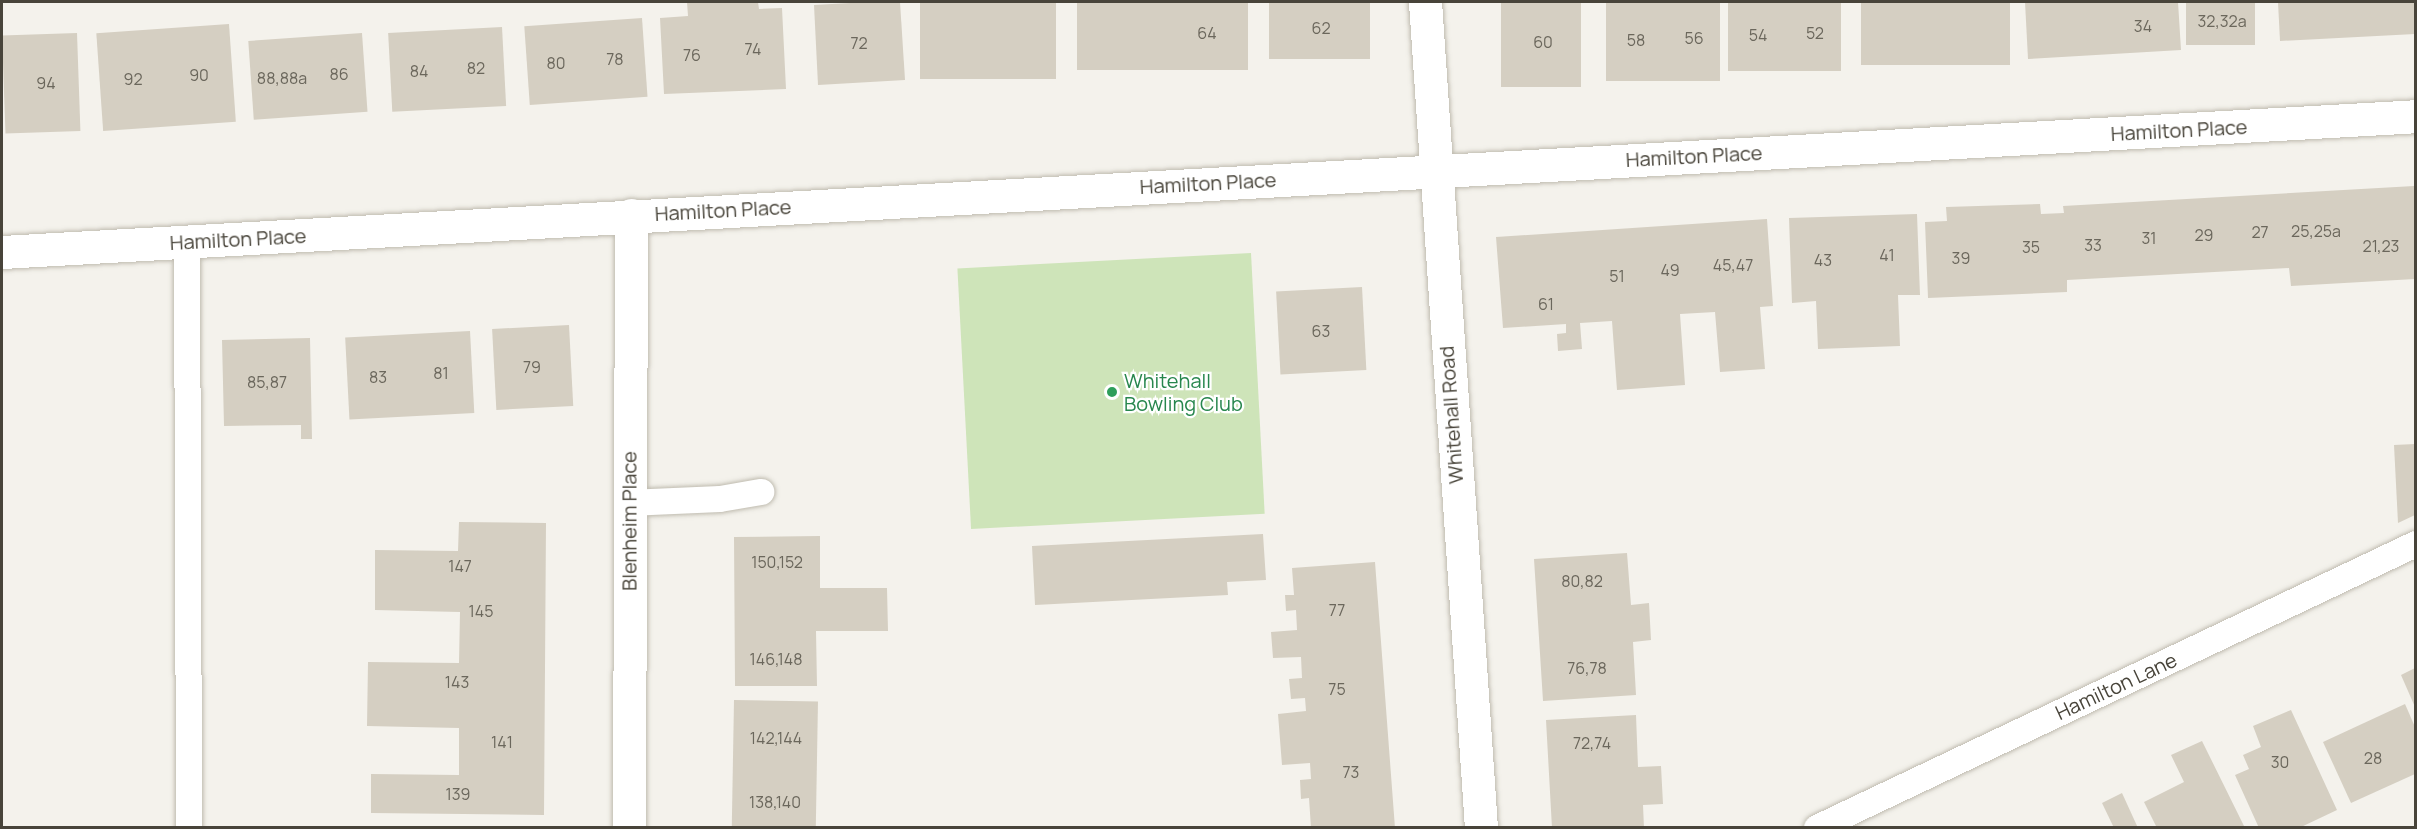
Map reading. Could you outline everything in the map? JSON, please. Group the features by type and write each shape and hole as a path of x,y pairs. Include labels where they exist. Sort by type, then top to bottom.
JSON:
{"street":[{"name":"Whitehall Road","path":"1425,2 1434,171 1481,828"},
{"name":"Hamilton Place","path":"2,252 2415,116"},
{"name":"Blenheim Place","path":"629,828 628,503 631,215"}],"lane":[{"path":"188,243 189,828"},
{"path":"628,503 720,499 761,492"},
{"name":"Hamilton Lane","path":"1817,828 2415,544"}],"green space":[{"name":"Whitehall Bowling Club","path":"1251,253 1265,514 971,529 957,268"}],"building":[{"path":"687,2 758,2 759,9 782,8 786,89 664,94 660,18 688,16"},
{"path":"900,2 905,80 818,85 814,5"},
{"path":"920,2 1056,2 1056,79 920,79"},
{"path":"1077,2 1248,2 1248,70 1077,70"},
{"path":"1269,2 1370,2 1370,59 1269,59"},
{"path":"1501,2 1581,2 1581,87 1501,87"},
{"path":"1606,2 1720,2 1720,81 1606,81"},
{"path":"1728,2 1841,2 1841,71 1728,71"},
{"path":"1861,2 2010,2 2010,65 1861,65"},
{"path":"2025,2 2178,2 2181,50 2028,59"},
{"path":"2186,2 2255,2 2255,45 2186,45"},
{"path":"2278,2 2415,2 2415,34 2280,41"},
{"path":"642,18 648,97 530,105 524,26"},
{"path":"229,24 236,122 103,131 96,33"},
{"path":"502,27 506,106 392,112 388,33"},
{"path":"77,33 80,131 5,134 2,36"},
{"path":"362,33 368,112 254,120 248,41"},
{"path":"2414,186 2415,279 2291,286 2289,268 2067,280 2067,292 1928,298 1925,222 1947,221 1946,207 2040,204 2041,214 2064,213 2063,206"},
{"path":"1917,214 1920,295 1898,295 1900,346 1818,349 1816,301 1792,303 1789,218"},
{"path":"1767,219 1773,306 1760,307 1765,369 1720,372 1715,312 1680,314 1685,385 1617,390 1612,321 1580,323 1582,349 1558,351 1557,334 1566,333 1566,324 1503,328 1496,237"},
{"path":"1362,287 1366,370 1280,374 1276,292"},
{"path":"569,325 573,406 496,410 492,329"},
{"path":"470,331 474,413 349,419 345,338"},
{"path":"310,338 312,439 301,439 301,425 224,426 222,340"},
{"path":"2415,444 2415,515 2398,523 2394,445"},
{"path":"459,522 546,523 544,815 371,813 371,774 459,775 459,728 367,726 368,662 459,663 460,612 375,610 375,550 458,551"},
{"path":"1263,534 1266,580 1227,582 1228,595 1035,605 1032,546"},
{"path":"820,536 820,588 887,588 888,631 816,631 817,686 735,686 734,537"},
{"path":"1627,553 1631,605 1649,603 1651,640 1633,642 1636,695 1543,701 1534,559"},
{"path":"1375,562 1395,828 1311,828 1309,798 1301,799 1300,780 1311,779 1310,763 1282,765 1278,714 1306,711 1305,698 1291,699 1289,679 1302,678 1301,657 1273,658 1271,632 1297,630 1296,610 1286,611 1285,595 1294,595 1292,568"},
{"path":"2415,668 2415,707 2401,675"},
{"path":"734,700 818,701 816,828 732,828"},
{"path":"2405,704 2415,727 2415,774 2351,803 2323,742"},
{"path":"2291,710 2337,810 2299,828 2259,828 2235,775 2249,769 2243,755 2261,747 2253,726"},
{"path":"1636,715 1638,767 1661,766 1663,804 1643,805 1644,828 1552,828 1546,720"},
{"path":"2202,741 2245,828 2157,828 2144,802 2184,782 2171,755"},
{"path":"2122,793 2138,828 2114,828 2102,803"}],"place":[{"name":"Whitehall Bowling Club","path":"1112,392"}]}
